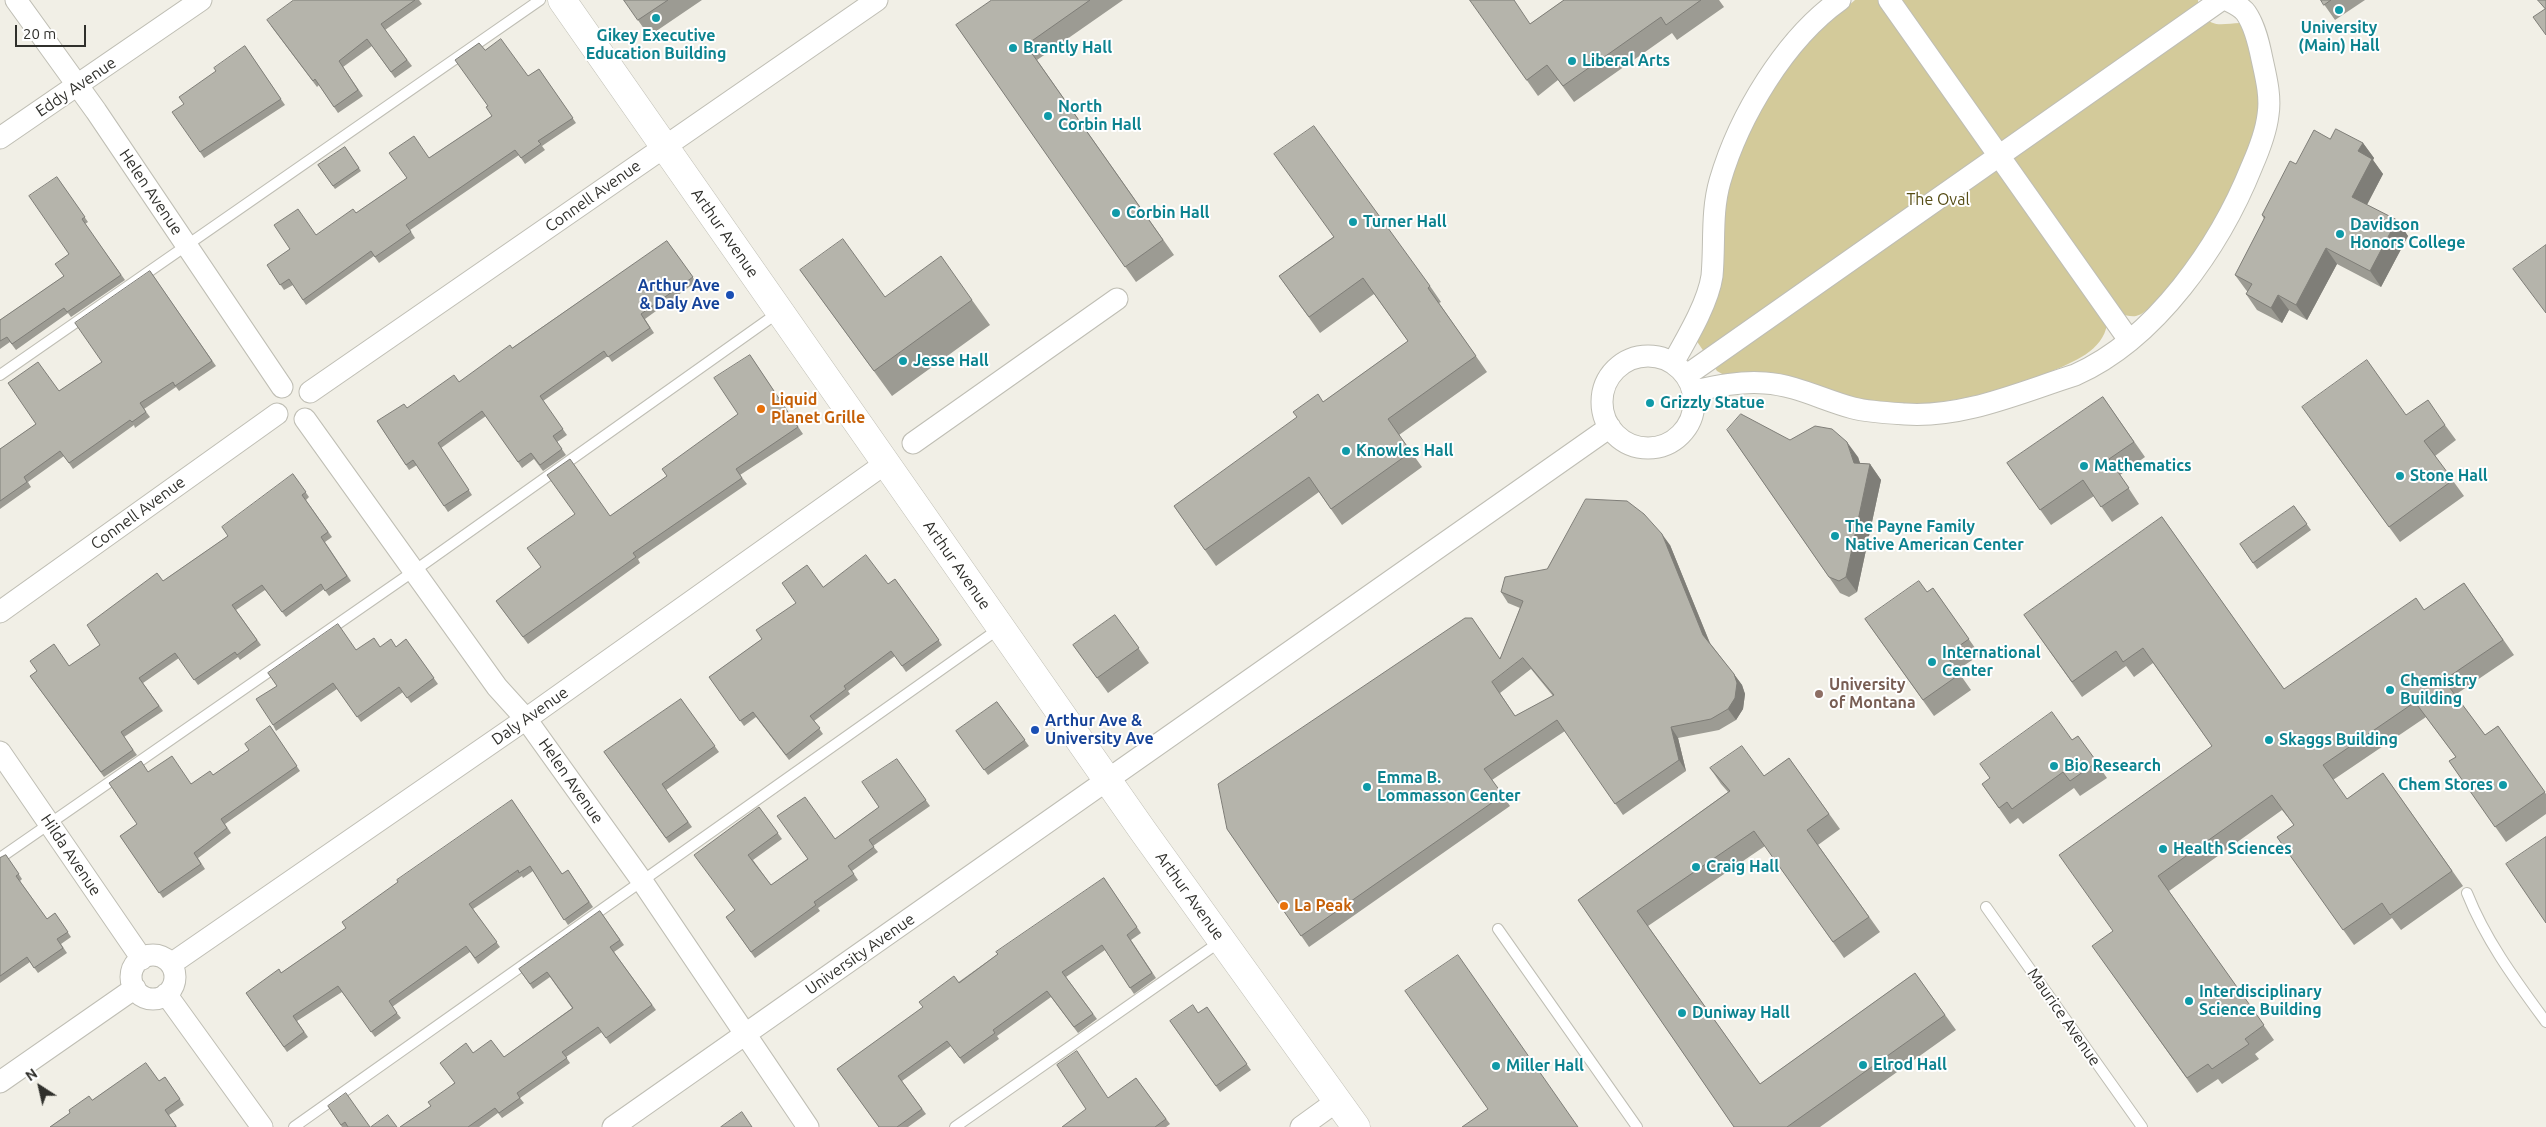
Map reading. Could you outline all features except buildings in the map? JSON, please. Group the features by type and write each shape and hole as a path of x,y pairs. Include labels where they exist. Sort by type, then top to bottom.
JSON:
{"street":[{"name":"Helen Avenue","path":"16,0 187,245 282,387"},
{"name":"Eddy Avenue","path":"0,138 200,0"},
{"name":"Arthur Avenue","path":"562,0 1107,779 1356,1127"},
{"name":"Connell Avenue","path":"310,392 877,0"},
{"path":"1840,0 1817,20 1785,54 1758,94 1738,135 1720,182 1712,232 1712,277 1694,322 1685,376 1695,405 1692,419 1685,431 1670,443 1647,448 1633,446 1621,439 1610,427 1604,416 1602,402 1604,388 1610,375 1620,365 1632,358 1647,355 1660,357 1685,376 1726,384 1765,383 1807,391 1853,408 1907,414 1944,412 1984,405 2075,375 2088,369 2129,340 2163,309 2195,270 2219,236 2243,188 2264,132 2268,114 2267,82 2258,39 2245,11 2227,0"},
{"path":"1889,0 2129,340"},
{"path":"1685,376 2222,0"},
{"path":"913,443 1117,299"},
{"path":"292,383 299,384 310,392 313,405 305,418 291,422 285,421 276,414 274,400 282,387 292,383"},
{"name":"Connell Avenue","path":"0,612 276,414"},
{"name":"Helen Avenue","path":"305,418 498,687 526,719 642,881 808,1127"},
{"name":"University Avenue","path":"613,1127 1610,427"},
{"name":"Daly Avenue","path":"171,964 526,719 886,463"},
{"name":"Hilda Avenue","path":"0,752 142,959"},
{"path":"151,955 159,956 171,964 175,977 174,984 166,994 151,999 144,997 135,988 132,973 134,966 142,959 151,955"},
{"path":"0,1082 135,988"},
{"path":"166,994 262,1127"},
{"path":"1301,1127 1337,1101"}],"lane":[{"path":"0,375 540,0"},
{"path":"0,858 414,571 440,550 780,311"},
{"path":"294,1127 1001,628"},
{"path":"2467,893 2480,924 2509,972 2546,1022"},
{"name":"Maurice Avenue","path":"1986,907 2142,1127"},
{"path":"1498,929 1637,1127"},
{"path":"954,1127 1222,941"}],"green space":[{"name":"The Oval","path":"1855,0 2198,0 2199,6 2211,22 2215,24 2240,23 2244,26 2255,69 2259,101 2254,136 2247,160 2224,208 2210,231 2180,274 2152,306 2136,316 2121,314 2107,324 2100,341 2077,360 2032,379 1997,390 1944,402 1907,405 1879,403 1724,375 1717,371 1696,340 1727,183 1766,97 1792,59 1825,26"}],"place":[{"name":"University (Main) Hall","path":"2339,10"},
{"name":"Gikey Executive Education Building","path":"656,18"},
{"name":"Brantly Hall","path":"1013,48"},
{"name":"Liberal Arts","path":"1572,61"},
{"name":"North Corbin Hall","path":"1048,116"},
{"name":"Corbin Hall","path":"1116,213"},
{"name":"Turner Hall","path":"1353,222"},
{"name":"Davidson Honors College","path":"2340,234"},
{"name":"Arthur Ave & Daly Ave","path":"730,295"},
{"name":"Jesse Hall","path":"903,361"},
{"name":"Grizzly Statue","path":"1650,403"},
{"name":"Liquid Planet Grille","path":"761,409"},
{"name":"Knowles Hall","path":"1346,451"},
{"name":"Mathematics","path":"2084,466"},
{"name":"Stone Hall","path":"2400,476"},
{"name":"The Payne Family Native American Center","path":"1835,536"},
{"name":"International Center","path":"1932,662"},
{"name":"Chemistry Building","path":"2390,690"},
{"name":"University of Montana","path":"1819,694"},
{"name":"Arthur Ave & University Ave","path":"1035,730"},
{"name":"Skaggs Building","path":"2269,740"},
{"name":"Bio Research","path":"2054,766"},
{"name":"Chem Stores","path":"2503,785"},
{"name":"Emma B. Lommasson Center","path":"1367,787"},
{"name":"Health Sciences","path":"2163,849"},
{"name":"Craig Hall","path":"1696,867"},
{"name":"La Peak","path":"1284,906"},
{"name":"Interdisciplinary Science Building","path":"2189,1001"},
{"name":"Duniway Hall","path":"1682,1013"},
{"name":"Elrod Hall","path":"1863,1065"},
{"name":"Miller Hall","path":"1496,1066"}]}
